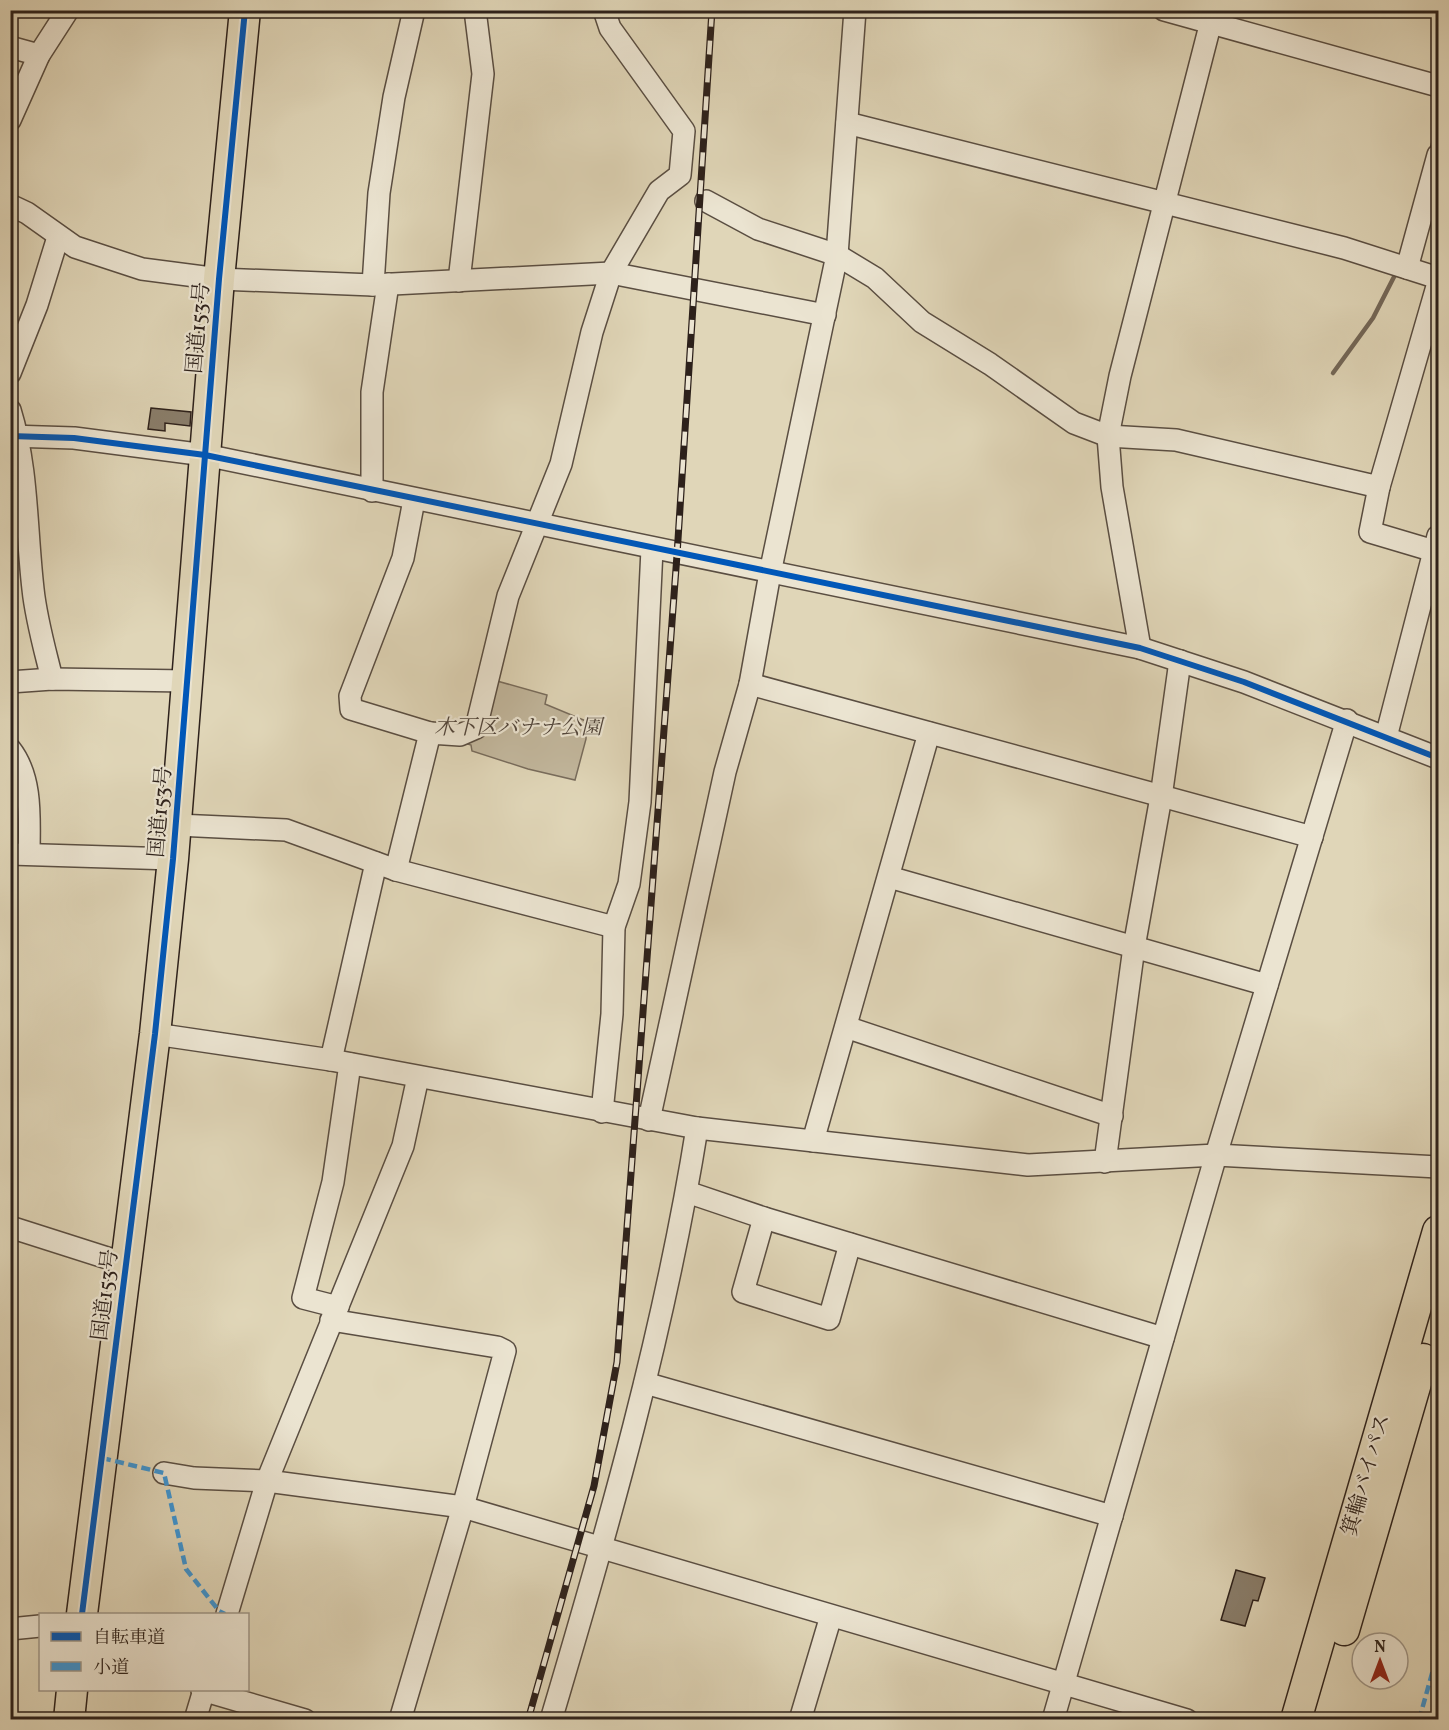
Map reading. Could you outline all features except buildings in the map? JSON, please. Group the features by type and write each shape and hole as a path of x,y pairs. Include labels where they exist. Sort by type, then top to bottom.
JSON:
{"highway":[{"name":"国道153号","path":"82,1613 155,1034 177,825 219,279 245,10"},
{"name":"箕輪バイパス","path":"1296,1719 1438,1231"},
{"name":"箕輪バイパス","path":"1317,1719 1438,1305"},
{"path":"69,1719 72,1691"}],"street":[{"path":"10,120 39,55 68,10"},
{"path":"372,491 372,392 380,284 379,193 394,97 414,10"},
{"path":"459,280 483,74 475,10"},
{"path":"414,500 403,558 350,696 351,709 430,733 460,735 476,728 508,596 561,464 592,332 611,273 659,191 680,175 684,131 610,28 604,10"},
{"path":"649,1120 725,772 750,684 770,573 837,255 855,10"},
{"path":"1164,10 1212,16 1438,86"},
{"path":"1140,648 1112,487 1108,436 1120,376 1212,16"},
{"path":"10,47 39,55"},
{"path":"847,123 1344,248 1438,278"},
{"path":"1401,266 1438,155"},
{"path":"706,201 758,229 837,255 875,278 922,322 990,364 1074,423 1108,436 1176,440 1379,487"},
{"path":"10,205 27,213 75,247 106,260 142,269 219,279 380,284 611,273 825,315"},
{"path":"10,373 37,305 58,237"},
{"path":"1386,737 1436,543 1370,532 1379,487 1438,283"},
{"path":"10,410 26,488 33,591 52,679"},
{"path":"15,436 74,438 205,455 651,549 1140,648 1347,720 1438,758"},
{"path":"602,1112 612,1014 614,927 629,884 640,802 651,549"},
{"path":"1105,1162 1134,947 1161,796 1180,661"},
{"path":"10,682 52,679 188,681"},
{"path":"750,684 1312,837"},
{"path":"1053,1719 1216,1155 1347,720"},
{"path":"396,870 430,733"},
{"path":"813,1141 929,733"},
{"path":"10,749 15,755 29,798 20,854 173,859"},
{"path":"177,825 286,830 396,870 614,927"},
{"path":"376,863 341,1062 333,1182 303,1298 334,1313 497,1347 505,1351 463,1507 399,1719"},
{"path":"889,877 1267,985"},
{"path":"846,1027 1112,1116"},
{"path":"155,1034 341,1062 697,1128 1028,1165 1216,1155 1438,1167"},
{"path":"226,1613 267,1481 403,1146 418,1077"},
{"path":"551,1719 603,1548 645,1383 687,1192 697,1128"},
{"path":"687,1192 764,1218 1163,1338"},
{"path":"764,1218 743,1292 829,1319 850,1244"},
{"path":"10,1227 126,1264"},
{"path":"645,1383 1112,1516"},
{"path":"164,1473 194,1478 267,1481 463,1507 1187,1719"},
{"path":"800,1719 831,1616"},
{"path":"10,1629 39,1626"},
{"path":"195,1719 203,1691"},
{"path":"207,1691 305,1719"}],"green space":[{"name":"木下区バナナ公園","path":"497,681 547,695 545,704 586,721 586,739 575,780 528,769 472,751 471,745 446,737 455,736"}],"waterway":[{"path":"1431,151 1438,124"},
{"path":"1333,373 1373,318 1397,271"}],"railway":[{"path":"528,1720 594,1486 617,1362 677,555 712,10"}],"marked path":[{"path":"102,1458 164,1473 186,1569 223,1613"},
{"path":"1419,1720 1438,1652"}],"cycle path":[{"path":"82,1613 155,1034 173,859 219,279 245,10"},
{"path":"10,436 74,438 205,455 1140,648 1244,682 1438,758"}]}
